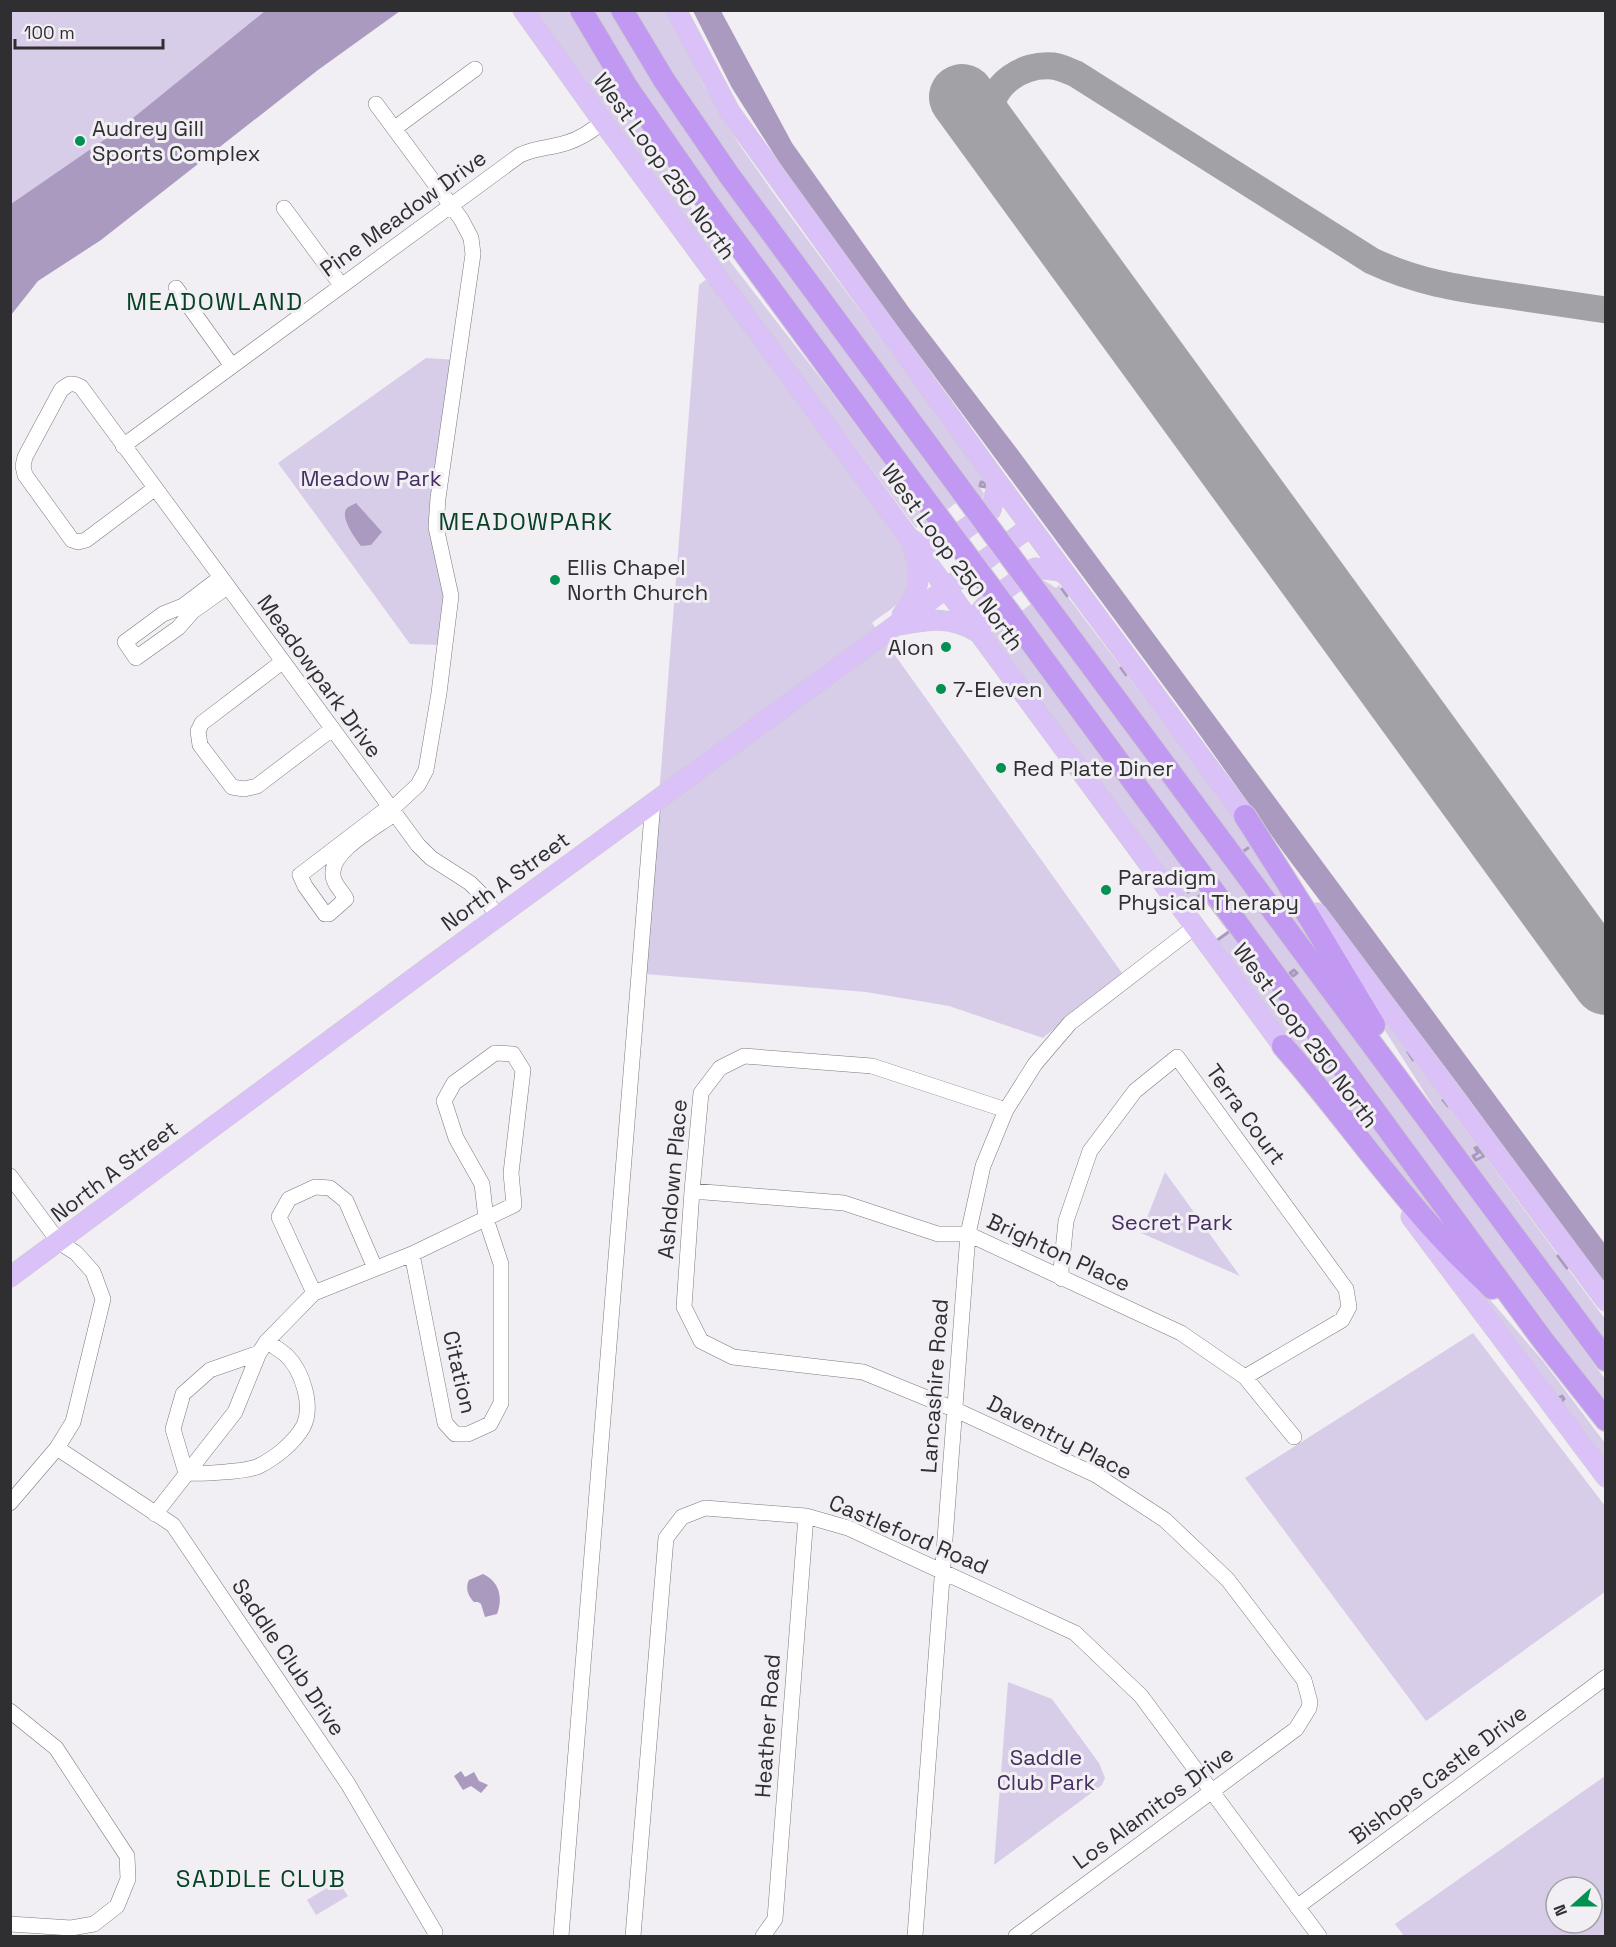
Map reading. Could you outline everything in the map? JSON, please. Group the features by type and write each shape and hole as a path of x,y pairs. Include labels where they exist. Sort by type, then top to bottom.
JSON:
{"highway":[{"path":"581,10 627,87 709,205 1206,878 1542,1339 1605,1420"},
{"path":"622,10 664,80 729,176 1605,1360"},
{"path":"1245,816 1461,1164"},
{"path":"1283,1046 1440,1236 1542,1339"}],"main road":[{"name":"West Loop 250 North","path":"523,10 1283,1046 1605,1477"},
{"path":"676,10 730,112 1064,574 1605,1301"},
{"path":"911,539 923,547 943,545 991,510 997,486 996,480"},
{"name":"North A Street","path":"10,1277 1030,527"},
{"path":"893,627 916,595 918,562 911,539"},
{"path":"981,634 980,612 989,601 1035,568 1060,571 1064,574"},
{"path":"893,627 924,620 944,620 964,624 981,634"}],"street":[{"path":"395,129 475,69"},
{"path":"333,855 346,849 391,810 418,785 426,770 451,598 438,541 436,523 438,498 473,255 471,238 461,219 376,104"},
{"name":"Pine Meadow Drive","path":"123,446 520,155 564,144 579,138 603,122"},
{"path":"284,208 342,285"},
{"path":"176,288 232,366"},
{"name":"Meadowpark Drive","path":"154,489 86,540 78,542 72,540 25,475 23,466 25,457 61,390 68,383 81,387 418,845 431,858 470,883 498,916"},
{"path":"184,612 224,583"},
{"path":"282,662 202,723 198,731 200,745 232,787 248,789 257,786 332,729"},
{"path":"561,1936 653,802"},
{"name":"Lancashire Road","path":"915,1936 968,1234 983,1166 1006,1110 1035,1064 1070,1023 1196,926"},
{"name":"Citation","path":"412,1254 445,1423 455,1434 468,1434 490,1424 501,1403 501,1264 486,1219 482,1184 456,1138 444,1101 454,1083 495,1053 513,1054 524,1070 511,1173 514,1205 486,1219"},
{"name":"Ashdown Place","path":"701,1341 684,1307 692,1191 701,1093 720,1068 744,1056 872,1066 1006,1110"},
{"name":"Terra Court","path":"1062,1279 1066,1221 1090,1151 1135,1091 1177,1058 1346,1289 1349,1307 1342,1320 1245,1377"},
{"path":"10,1176 59,1242 76,1253 93,1272 103,1299 73,1422 57,1448 10,1503"},
{"path":"314,1293 279,1217 289,1199 315,1187 330,1188 346,1201 375,1268"},
{"name":"Brighton Place","path":"692,1191 844,1203 938,1234 968,1234 1181,1333 1245,1377 1294,1437"},
{"path":"155,1514 235,1412 263,1347 314,1293 412,1254 486,1219"},
{"name":"Daventry Place","path":"701,1341 733,1357 864,1372 956,1410 1096,1475 1165,1520 1228,1580 1304,1680 1310,1702 1309,1708"},
{"path":"263,1347 287,1355 300,1377 308,1401 303,1426 283,1451 257,1468 201,1474 186,1473 173,1429 183,1394 210,1370 263,1347"},
{"name":"Saddle Club Drive","path":"57,1448 173,1525 348,1784 435,1932 435,1936"},
{"name":"Castleford Road","path":"633,1936 666,1538 682,1517 705,1508 806,1516 848,1528 1075,1633 1141,1696 1319,1936"},
{"name":"Heather Road","path":"763,1936 775,1919 806,1516"},
{"name":"Bishops Castle Drive","path":"1297,1907 1605,1677"},
{"name":"Los Alamitos Drive","path":"1016,1936 1296,1729 1309,1708"},
{"path":"10,1711 56,1748 127,1856 128,1879 117,1906 94,1924 71,1928 10,1924"}],"green space":[{"name":"Audrey Gill Sports Complex","path":"11,11 326,11 11,243"},
{"path":"529,11 568,11 612,84 661,156 711,237 829,389 937,534 929,534 919,526 916,528 809,389"},
{"path":"591,11 612,11 739,207 957,502 943,513 737,236"},
{"path":"636,11 667,11 704,86 739,144 987,482 980,487 984,494 980,504 756,201 674,76"},
{"path":"708,278 908,549 911,575 906,593 895,606 872,623 1122,973 1043,1038 949,1006 866,992 645,974 699,285"},
{"name":"Meadow Park","path":"426,358 458,360 431,521 451,596 438,645 410,644 278,463"},
{"path":"1039,580 1056,588 1059,585 1232,814 1324,960"},
{"path":"1032,603 1605,1379 1605,1409 1018,614"},
{"path":"995,613 1202,894 1188,904 989,634 996,629 993,618"},
{"path":"1230,931 1452,1231 1447,1235 1368,1145 1216,941"},
{"path":"1374,1006 1605,1319 1605,1345 1463,1153 1370,1007"},
{"name":"Secret Park","path":"1165,1172 1240,1276 1141,1233"},
{"path":"1447,1250 1543,1361 1605,1443 1605,1467"},
{"path":"1473,1333 1605,1506 1605,1592 1426,1721 1245,1478"},
{"name":"Saddle Club Park","path":"1008,1682 1052,1699 1099,1763 1105,1778 1102,1785 994,1865"},
{"path":"1605,1776 1605,1936 1404,1936 1395,1924"},
{"path":"338,1881 348,1896 316,1915 307,1900"}],"shaded area":[{"path":"265,11 400,11 318,70 101,240 38,281 11,315 11,204 117,131"},
{"path":"693,11 721,11 792,143 909,308 1017,449 1605,1244 1605,1285 796,189 732,88"},
{"path":"356,503 382,532 371,545 361,546 345,517 347,508"},
{"path":"483,1574 493,1581 500,1596 497,1614 485,1617 481,1604 474,1602 467,1589 469,1580"},
{"path":"461,1771 465,1777 474,1772 479,1781 488,1785 481,1793 471,1786 463,1790 454,1776"}],"waterway":[{"path":"981,482 985,483 985,487 980,486 981,482"},
{"path":"1062,589 1067,596"},
{"path":"1121,668 1126,675"},
{"path":"1241,853 1248,848"},
{"path":"1188,892 1196,885"},
{"path":"1202,894 1230,931 1216,941 1188,904 1202,894"},
{"path":"1294,970 1297,973 1293,976 1290,973 1294,970"},
{"path":"1408,1052 1413,1060"},
{"path":"1443,1100 1448,1106"},
{"path":"1477,1147 1484,1156 1476,1160 1473,1156 1478,1153 1475,1148 1477,1147"},
{"path":"1558,1256 1567,1268"},
{"path":"1562,1396 1563,1405 1560,1407 1554,1400 1562,1396"}],"taxiway":[{"path":"993,140 990,120 991,105 1002,86 1010,78 1030,68 1059,67 1076,74 1372,261 1405,274 1453,287 1606,310"}],"runway":[{"path":"962,97 1606,982"}],"place":[{"name":"Audrey Gill Sports Complex","path":"80,141"},
{"name":"Ellis Chapel North Church","path":"555,580"},
{"name":"Alon","path":"946,647"},
{"name":"7-Eleven","path":"941,689"},
{"name":"Red Plate Diner","path":"1001,768"},
{"name":"Paradigm Physical Therapy","path":"1106,890"}],"district":[{"name":"MEADOWLAND","path":"215,302"},
{"name":"MEADOWPARK","path":"526,522"},
{"name":"SADDLE CLUB","path":"261,1879"}]}
